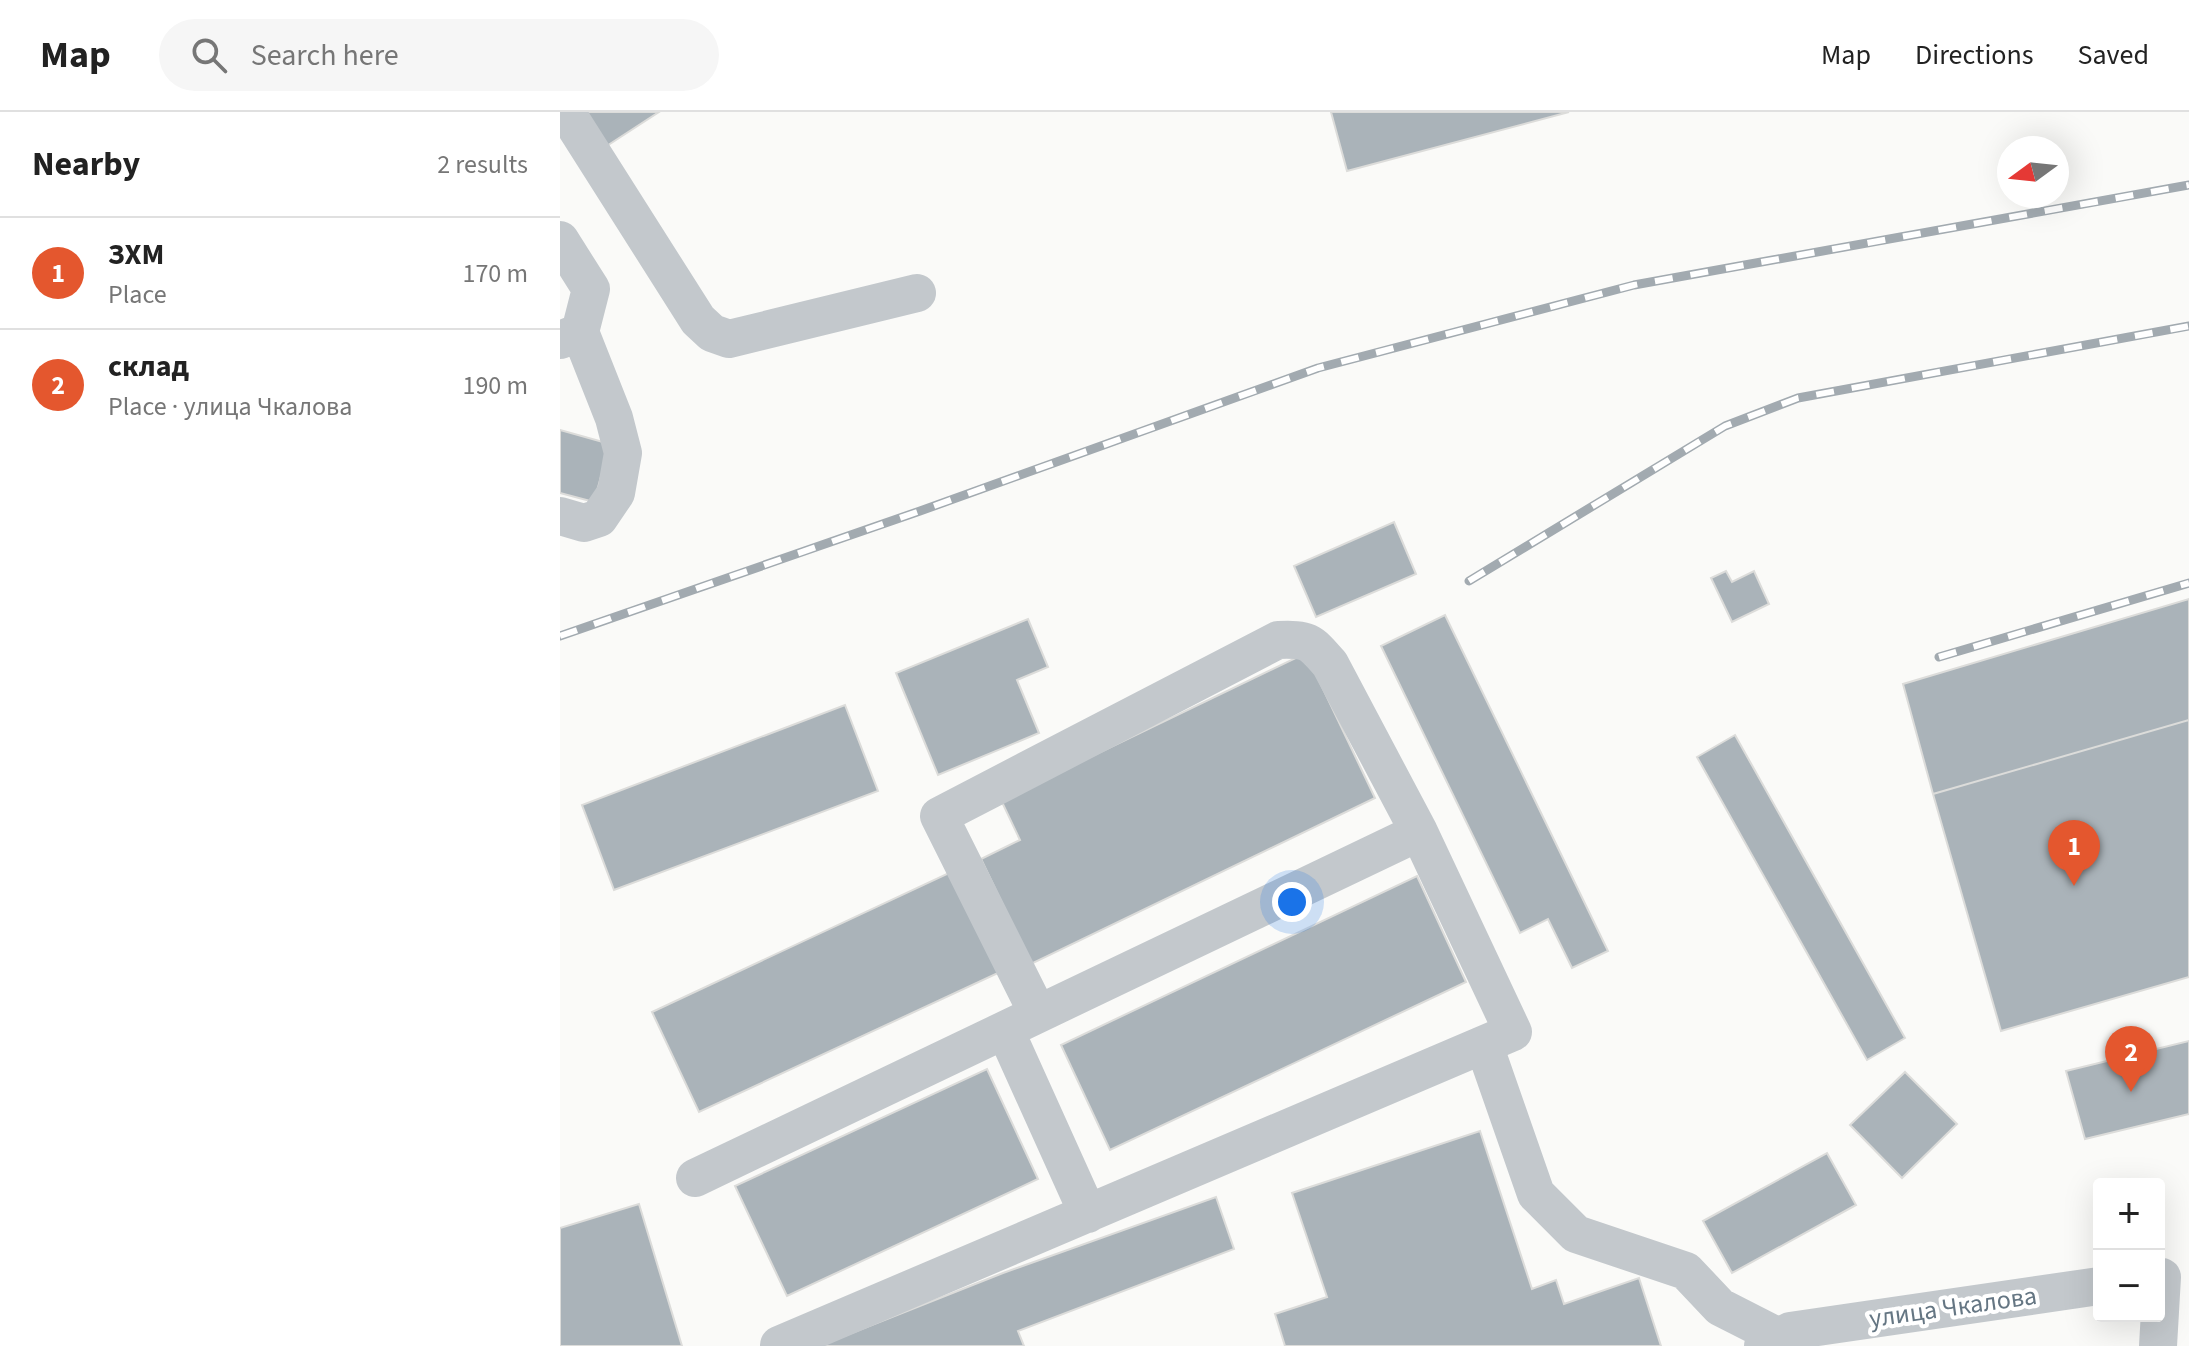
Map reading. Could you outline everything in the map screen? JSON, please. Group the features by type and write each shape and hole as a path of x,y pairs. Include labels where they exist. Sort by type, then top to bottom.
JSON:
{"street":[{"path":"566,112 698,320 712,333 729,339 917,293"},
{"path":"560,240 591,289 570,336 614,418 623,453 616,493 599,518 584,523 560,516"},
{"path":"779,1345 1513,1032 1419,832 1330,664 1312,643 1294,639 1278,640 939,816 1038,1014"},
{"path":"695,1178 1419,832"},
{"path":"1005,1030 1088,1214"},
{"path":"1484,1045 1536,1194 1576,1234 1686,1271 1720,1307 1771,1341"},
{"path":"2158,1346 2170,1276"},
{"name":"улица Чкалова","path":"1771,1341 1790,1331 2093,1287"}],"building":[{"path":"568,112 659,112 596,153"},
{"path":"1331,112 1569,112 1347,171"},
{"path":"560,430 610,444 594,502 560,493"},
{"path":"1394,522 1416,574 1316,617 1294,566"},
{"path":"1726,571 1732,582 1754,571 1769,604 1732,622 1711,578"},
{"path":"2189,599 2189,720 1933,794 1903,684"},
{"path":"1445,615 1608,951 1572,968 1548,919 1520,933 1381,646"},
{"path":"1028,619 1048,667 1017,680 1039,733 938,775 896,673"},
{"path":"1306,653 1375,798 1031,964 981,859 1020,840 1001,800"},
{"path":"845,705 878,791 614,890 582,805"},
{"path":"2189,720 2189,977 2001,1031 1933,794"},
{"path":"1735,735 1905,1038 1867,1060 1697,757"},
{"path":"951,872 998,973 699,1112 652,1012"},
{"path":"1417,876 1466,982 1110,1150 1061,1045"},
{"path":"2189,1041 2189,1114 2085,1139 2066,1071"},
{"path":"987,1069 1038,1179 787,1296 735,1186"},
{"path":"1905,1072 1957,1124 1902,1178 1850,1125"},
{"path":"1480,1131 1532,1289 1556,1280 1564,1304 1639,1278 1661,1346 1285,1346 1275,1314 1327,1297 1292,1193"},
{"path":"1827,1153 1856,1205 1732,1273 1703,1221"},
{"path":"1216,1197 1234,1249 1018,1331 1024,1346 819,1346 1003,1273"},
{"path":"639,1204 682,1346 560,1346 560,1228"}],"railway":[{"path":"560,636 1318,368 1634,285 2189,185"},
{"path":"1469,581 1725,426 1798,398 2189,326"},
{"path":"1939,657 2189,583"}],"place":[{"name":"ЗХМ","path":"2074,886"},
{"name":"склад","path":"2131,1092"}]}
